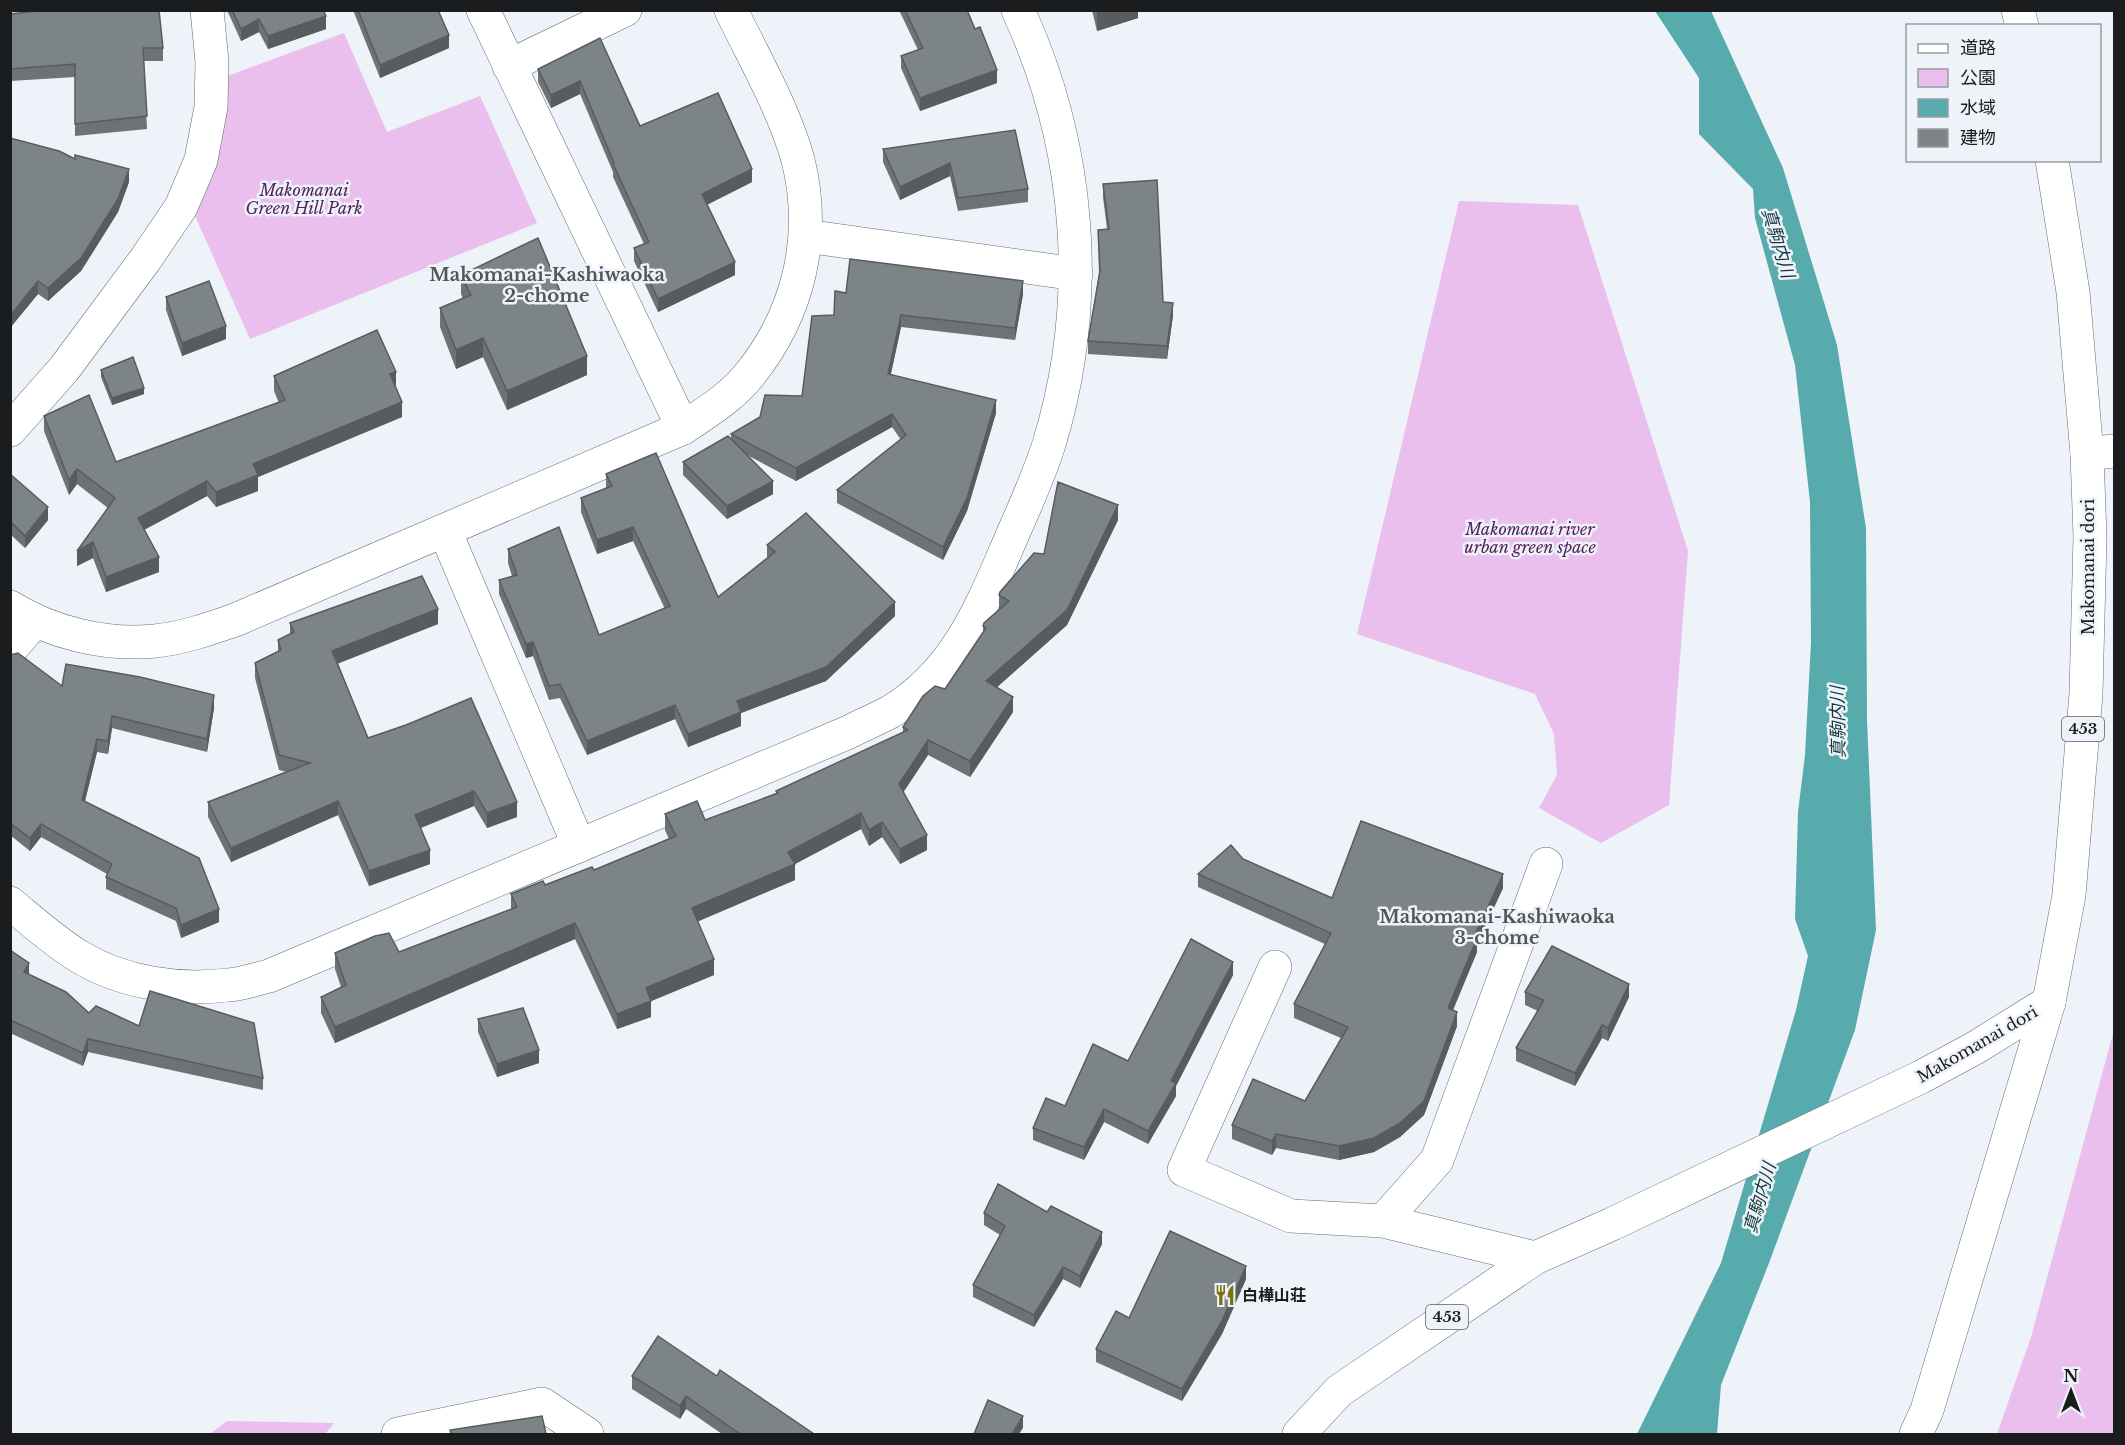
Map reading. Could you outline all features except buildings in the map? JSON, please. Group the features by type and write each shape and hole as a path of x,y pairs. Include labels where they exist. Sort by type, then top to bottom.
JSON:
{"main road":[{"path":"10,430 64,369 145,260 181,207 201,160 211,107 212,62 207,10"},
{"path":"483,10 683,428"},
{"path":"509,66 625,10"},
{"path":"10,650 23,614 64,632 123,641 155,641 196,633 235,620 683,428 718,405 750,375 776,337 796,289 806,236 805,202 798,160 777,105 731,10"},
{"path":"10,903 81,957 115,973 152,983 193,987 230,985 269,976 849,732 891,711 917,691 944,665 963,641 976,617 1049,445 1067,372 1073,328 1076,274 1071,187 1064,146 1044,72 1018,10"},
{"name":"Makomanai dori","path":"1299,1434 1339,1391 1534,1258 1612,1224 1920,1077 1975,1048 2049,1002 2069,895 2086,694 2090,537 2101,452 2052,162"},
{"path":"806,236 1076,274"},
{"path":"445,531 579,846"},
{"path":"1383,1221 1437,1160 1546,864"},
{"path":"1275,967 1184,1170 1291,1216 1383,1221 1534,1258"},
{"path":"1916,1434 1930,1399 2049,1002"},
{"path":"398,1434 542,1404 587,1434"}],"green space":[{"name":"Makomanai Green Hill Park","path":"344,33 387,132 480,96 537,223 250,339 187,198 211,82"},
{"name":"Makomanai river urban green space","path":"1459,201 1578,205 1688,551 1669,805 1601,843 1539,808 1557,775 1554,734 1535,694 1357,634"},
{"path":"2114,1030 2114,1434 1997,1434 2031,1337"},
{"path":"227,1421 334,1423 325,1434 210,1434"}],"water":[{"name":"真駒内川","path":"1655,11 1711,11 1783,168 1837,345 1866,528 1867,720 1876,930 1855,1030 1769,1263 1721,1385 1717,1434 1637,1434 1721,1263 1796,1010 1808,956 1795,919 1798,812 1805,755 1811,642 1810,502 1795,365 1755,218 1753,189 1699,134 1699,78"}],"place":[{"name":"白樺山荘","path":"1225,1295"}],"district":[{"name":"Makomanai-Kashiwaoka 2-chome","path":"547,285"},
{"name":"Makomanai-Kashiwaoka 3-chome","path":"1497,927"}]}
